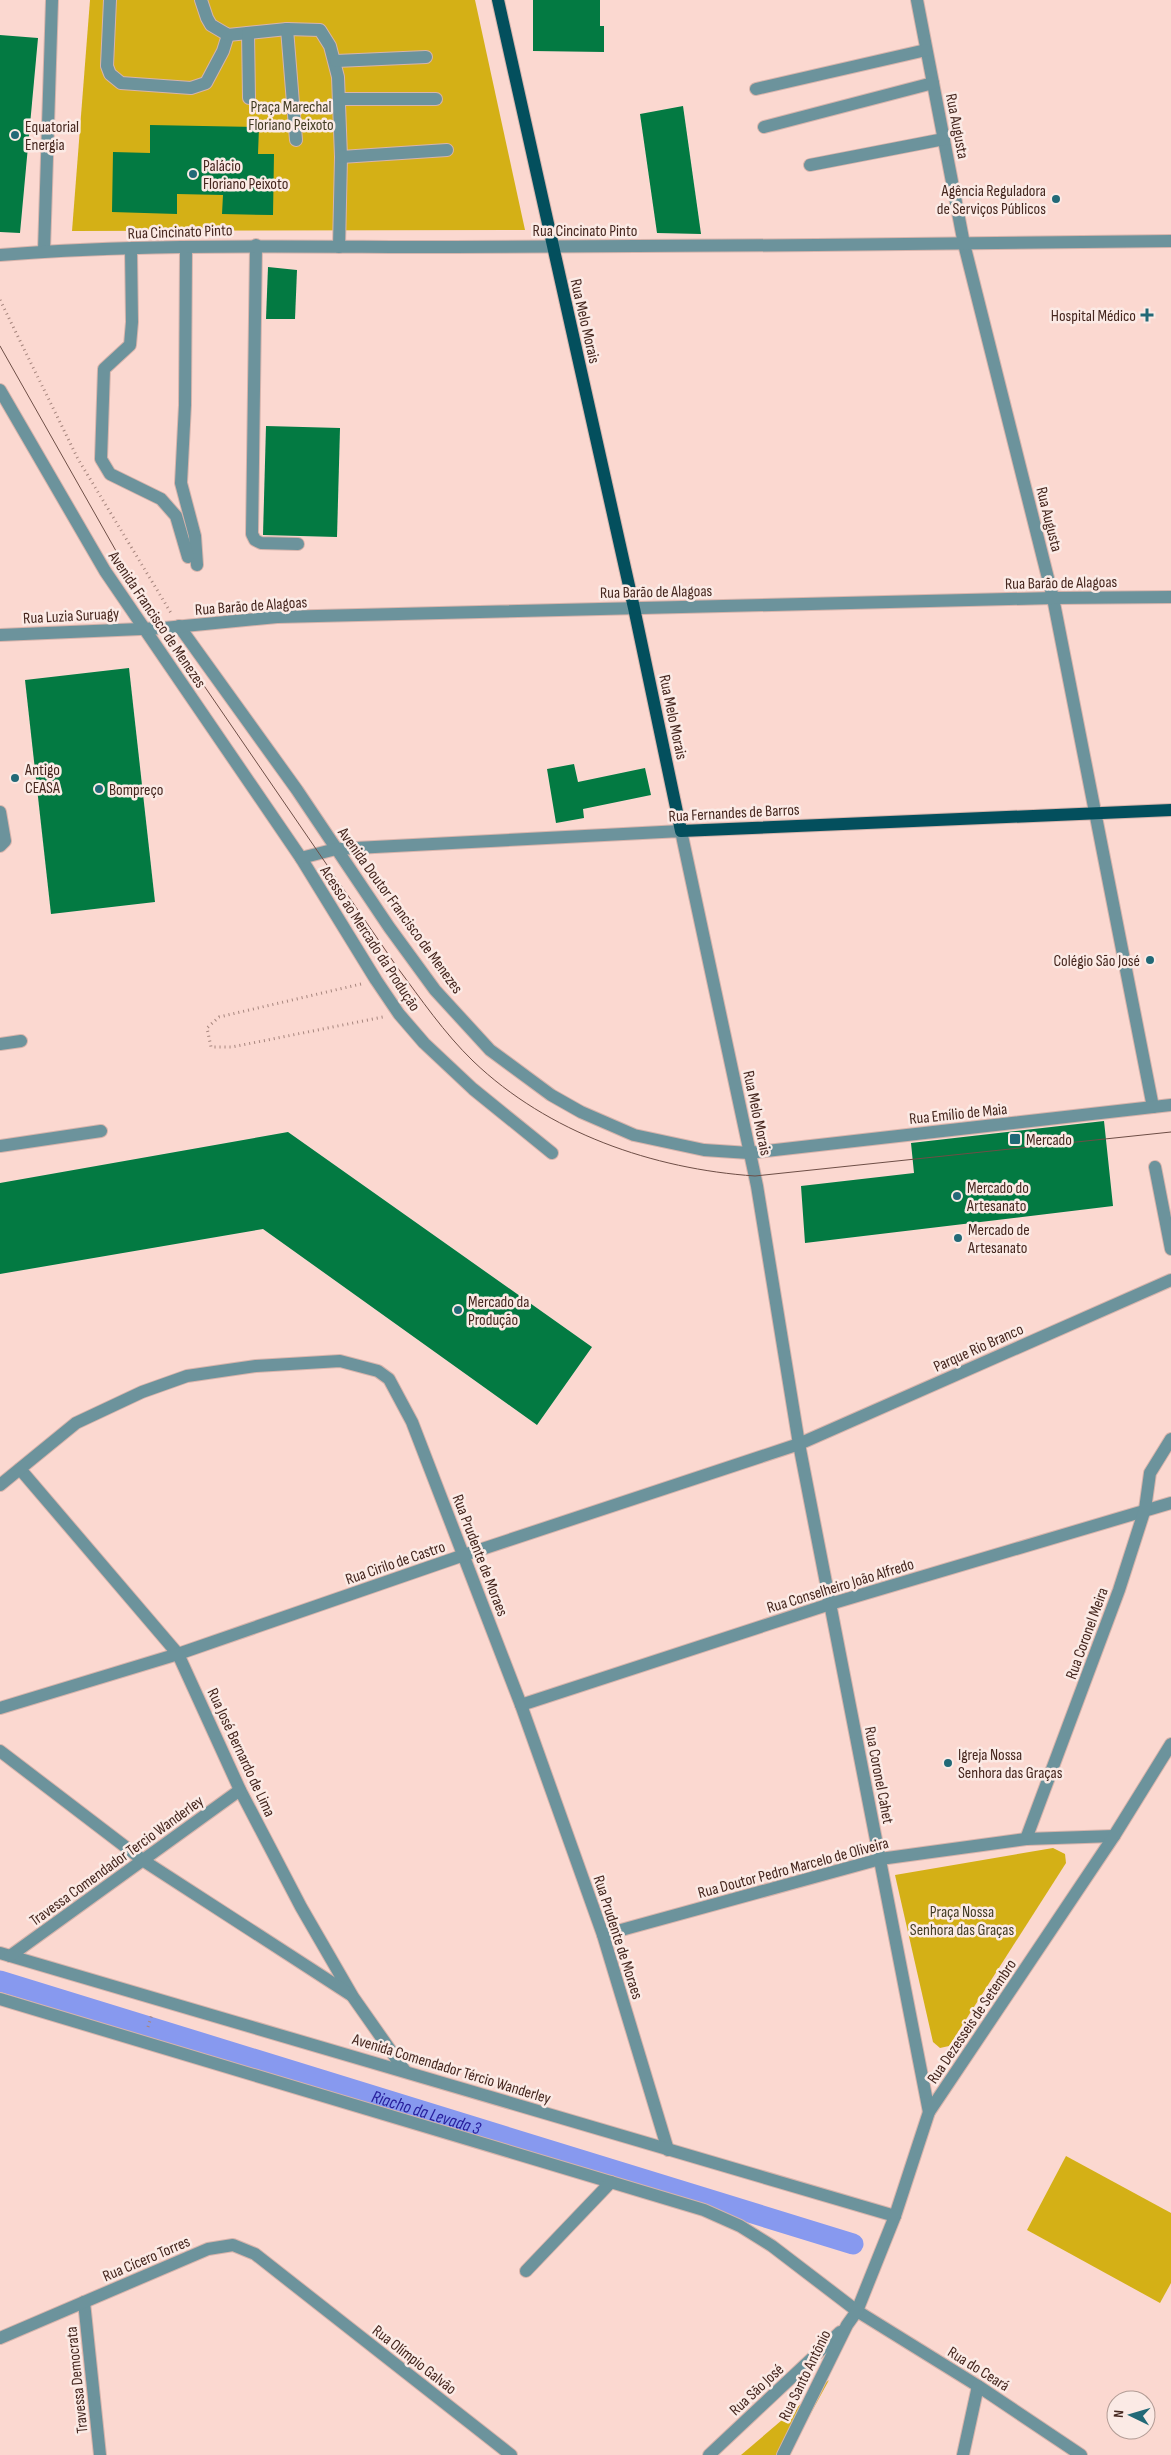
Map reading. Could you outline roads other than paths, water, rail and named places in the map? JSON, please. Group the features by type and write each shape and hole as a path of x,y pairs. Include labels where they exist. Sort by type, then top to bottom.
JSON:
{"main road":[{"name":"Rua Melo Morais","path":"498,0 634,608 681,831"},
{"name":"Rua Fernandes de Barros","path":"681,831 1171,810"}],"street":[{"path":"44,251 52,0"},
{"path":"110,0 107,66 110,74 121,83 192,88 206,83 223,51 228,35"},
{"path":"201,0 206,18 211,25 228,35 287,29 320,30 330,46 336,62 339,99 341,157 339,247"},
{"name":"Rua Augusta","path":"917,0 964,244 1052,598 1154,1107"},
{"path":"287,29 296,140"},
{"path":"248,33 249,98"},
{"path":"756,89 926,50"},
{"path":"336,62 426,57"},
{"path":"764,127 933,83"},
{"path":"339,99 436,99"},
{"path":"810,165 944,139"},
{"path":"341,157 447,150"},
{"path":"45,228 62,250"},
{"name":"Rua Cincinato Pinto","path":"0,254 62,250 256,245 339,247 964,244 1171,241"},
{"path":"256,245 252,534 255,540 261,543 298,544"},
{"path":"131,249 132,322 130,345 104,369 101,459 110,474 162,499 176,516 193,561 194,530 182,491 185,405 186,247"},
{"name":"Avenida Francisco de Menezes","path":"0,390 105,571 300,858"},
{"name":"Rua Barão de Alagoas","path":"143,628 277,617 1052,598 1171,597"},
{"name":"Avenida Doutor Francisco de Menezes","path":"179,626 297,790 336,850 435,990 490,1050 551,1095 581,1112 634,1135 704,1150 749,1153"},
{"name":"Rua Luzia Suruagy","path":"0,635 143,628"},
{"path":"0,812 5,841 0,846"},
{"name":"Rua Fernandes de Barros","path":"300,858 336,850 681,831"},
{"name":"Rua Melo Morais","path":"681,831 757,1186 799,1444"},
{"name":"Acesso ao Mercado da Produção","path":"300,858 376,980 399,1014 424,1044 473,1089 552,1152"},
{"path":"0,1044 20,1041"},
{"name":"Rua Emílio de Maia","path":"749,1153 1171,1105"},
{"path":"0,1146 101,1130"},
{"path":"1155,1167 1171,1249"},
{"name":"Parque Rio Branco","path":"799,1444 1171,1280"},
{"name":"Rua Prudente de Moraes","path":"0,1484 76,1423 142,1392 187,1376 256,1366 340,1361 378,1371 388,1379 412,1422 522,1705 602,1935 668,2150"},
{"name":"Rua Coronel Meira","path":"1026,1839 1119,1590 1145,1509 1150,1473 1171,1439"},
{"name":"Rua Cirilo de Castro","path":"0,1708 178,1654 464,1554 799,1444"},
{"name":"Rua Coronel Cahet","path":"799,1444 929,2112"},
{"name":"Rua José Bernardo de Lima","path":"20,1469 178,1654 240,1790 301,1907 353,1997 405,2071"},
{"name":"Rua Conselheiro João Alfredo","path":"522,1705 830,1604 1145,1509 1171,1503"},
{"name":"Rua Dezesseis de Setembro","path":"857,2311 895,2216 929,2112 1114,1836 1171,1744"},
{"path":"0,1751 144,1861 353,1997"},
{"name":"Travessa Comendador Tercio Wanderley","path":"5,1954 144,1861 240,1790"},
{"name":"Rua Doutor Pedro Marcelo de Oliveira","path":"602,1935 880,1858 1026,1839 1114,1836"},
{"name":"Avenida Comendador Tércio Wanderley","path":"5,1954 895,2216"},
{"path":"0,1999 704,2210 740,2226 772,2246 857,2311"},
{"path":"526,2271 611,2182"},
{"name":"Rua Cícero Torres","path":"0,2338 208,2249 233,2245 255,2254 298,2289"},
{"name":"Rua Olímpio Galvão","path":"298,2289 511,2455"},
{"name":"Travessa Democrata","path":"84,2302 100,2455"},
{"name":"Rua Santo Antônio","path":"783,2455 857,2311"},
{"name":"Rua do Ceará","path":"857,2311 978,2386 1081,2455"},
{"name":"Rua São José","path":"709,2455 848,2326"},
{"path":"963,2455 978,2386"}],"waterway":[{"name":"Riacho da Levada 3","path":"0,1981 853,2244"}],"tram line":[{"path":"0,346 137,588 397,967 433,1016 462,1050 502,1086 534,1108 568,1127 604,1143 641,1156 717,1172 755,1176 1171,1132"}],"place":[{"name":"Equatorial Energia","path":"15,135"},
{"name":"Palácio Floriano Peixoto","path":"193,174"},
{"name":"Agência Reguladora de Serviços Públicos","path":"1056,199"},
{"name":"Hospital Médico","path":"1147,315"},
{"name":"Antigo CEASA","path":"15,778"},
{"name":"Bompreço","path":"99,789"},
{"name":"Colégio São José","path":"1150,960"},
{"name":"Mercado","path":"1015,1139"},
{"name":"Mercado do Artesanato","path":"957,1196"},
{"name":"Mercado de Artesanato","path":"958,1238"},
{"name":"Mercado da Produção","path":"458,1310"},
{"name":"Igreja Nossa Senhora das Graças","path":"948,1763"}],"park label":[{"name":"Praça Marechal Floriano Peixoto","path":"291,115"},
{"name":"Praça Nossa Senhora das Graças","path":"962,1920"}]}
